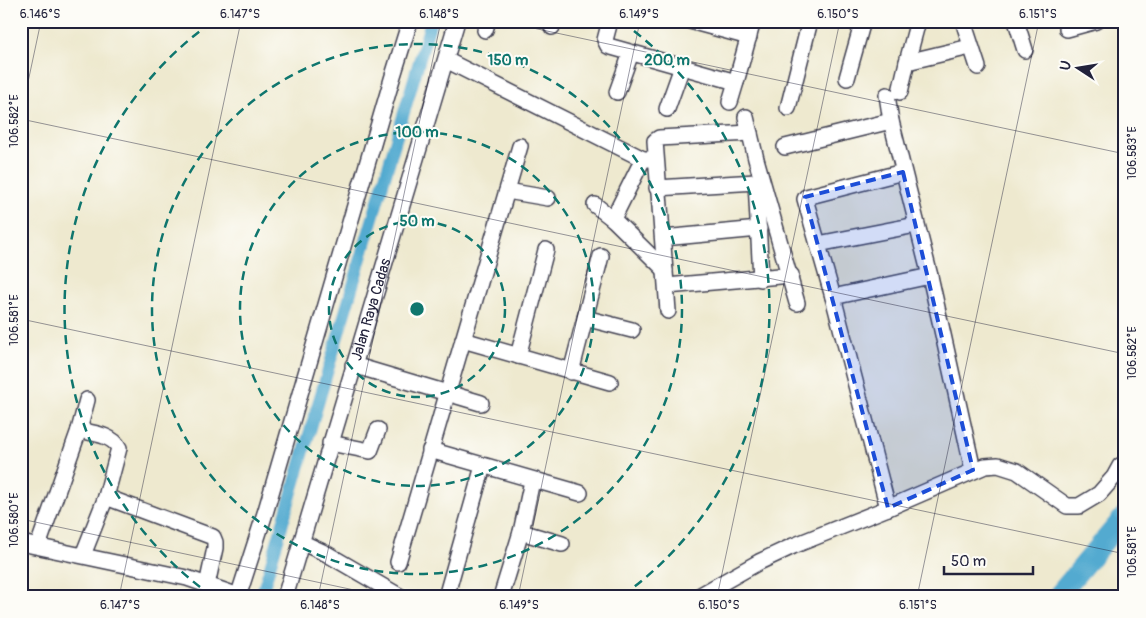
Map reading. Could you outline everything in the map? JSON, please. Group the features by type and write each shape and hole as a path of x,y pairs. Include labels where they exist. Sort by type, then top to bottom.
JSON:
{"street":[{"path":"21,543 187,578 240,596 410,21"},
{"name":"Jalan Raya Cadas","path":"285,597 457,21"},
{"path":"610,21 606,43 608,46 736,82"},
{"path":"690,21 749,37"},
{"path":"730,102 753,21"},
{"path":"788,108 810,21"},
{"path":"847,78 862,21"},
{"path":"963,21 978,67"},
{"path":"1016,21 1025,50"},
{"path":"1067,29 1096,21"},
{"path":"913,22 907,62 894,94 891,121 930,276 973,470"},
{"path":"907,62 970,47"},
{"path":"617,92 631,53"},
{"path":"446,60 649,159 657,188 663,238 668,311"},
{"path":"667,109 682,67"},
{"path":"746,117 797,303"},
{"path":"785,147 891,121"},
{"path":"613,220 649,159 654,142 659,138 750,133"},
{"path":"398,562 520,146"},
{"path":"756,159 761,279"},
{"path":"888,508 834,297 805,197 904,172"},
{"path":"657,188 756,182"},
{"path":"507,191 548,198"},
{"path":"595,205 665,270"},
{"path":"818,244 916,225"},
{"path":"663,238 759,229"},
{"path":"518,356 546,250"},
{"path":"571,372 601,256"},
{"path":"667,286 791,276"},
{"path":"834,297 930,276"},
{"path":"585,318 632,330"},
{"path":"463,340 610,382"},
{"path":"353,365 481,403"},
{"path":"38,546 88,400"},
{"path":"79,430 108,438 119,446 106,497 83,555"},
{"path":"330,443 370,451 378,430"},
{"path":"430,450 580,494"},
{"path":"697,597 759,562 793,546 985,466 998,465 1017,471 1067,506 1079,506 1099,494 1114,478 1120,466 1125,463"},
{"path":"448,590 483,466"},
{"path":"500,597 521,532 532,481"},
{"path":"106,497 213,537 215,548 206,585"},
{"path":"521,532 562,544"},
{"path":"301,542 327,554 401,597"}],"highlighted area":[{"path":"903,172 973,470 888,508 805,197"}],"waterway":[{"path":"261,597 431,21"},
{"path":"1057,597 1125,516"}]}
